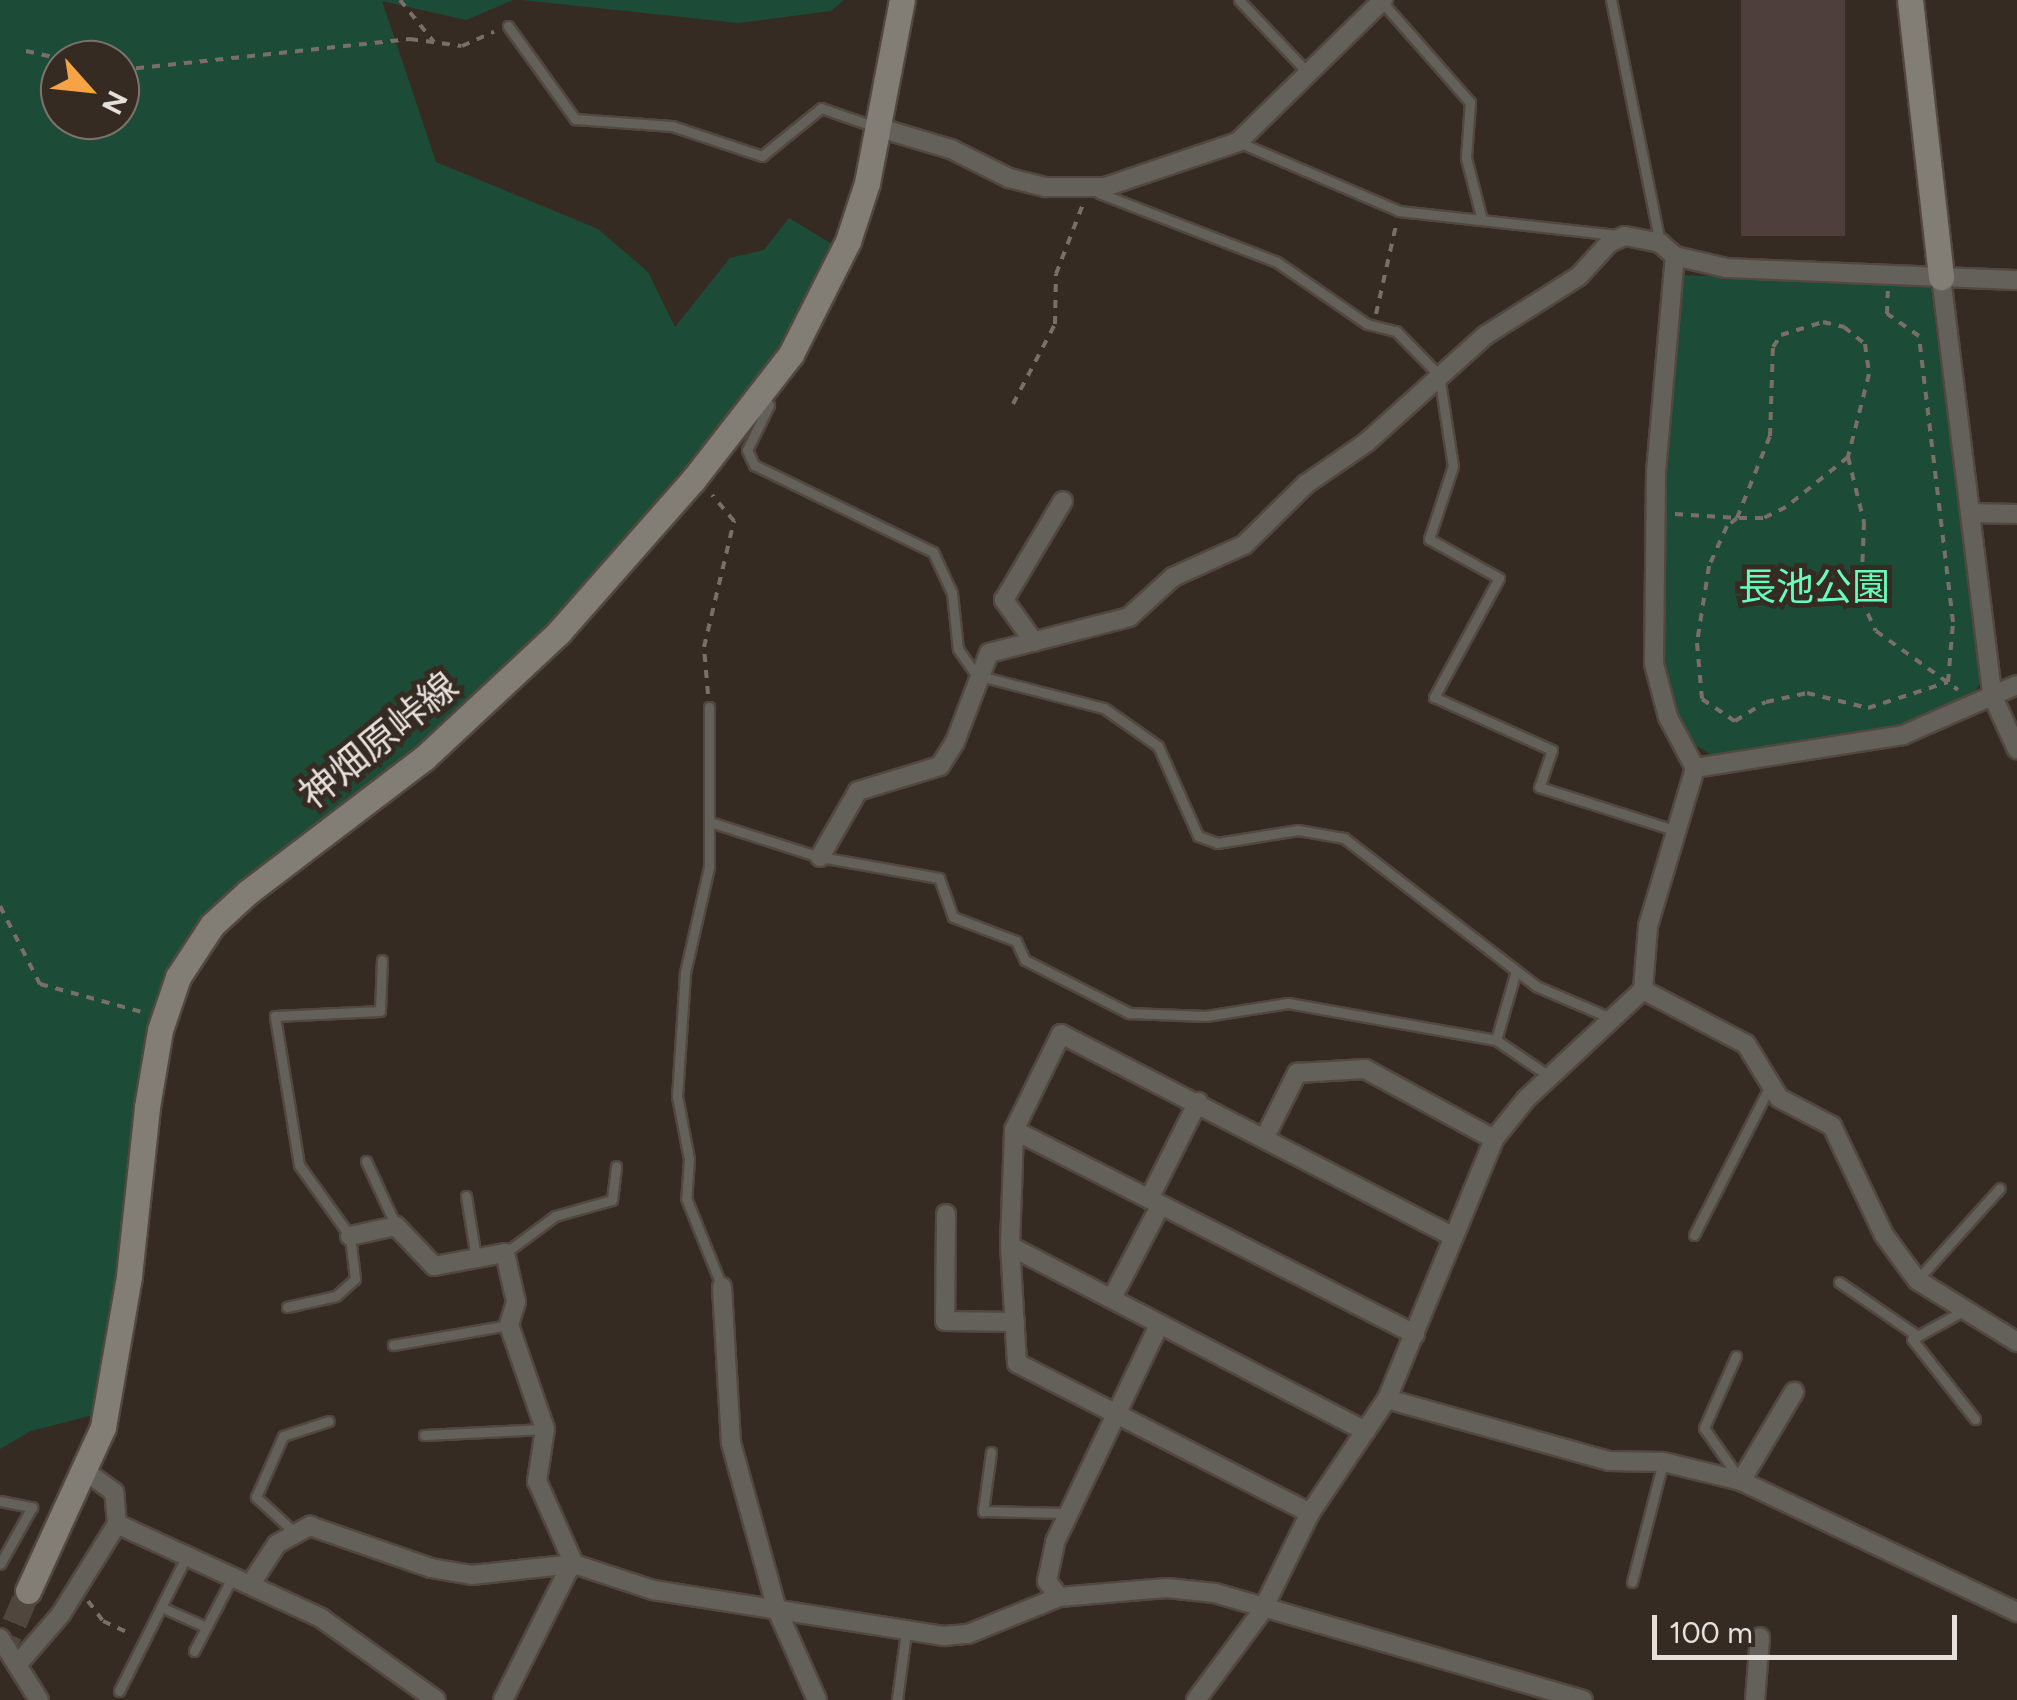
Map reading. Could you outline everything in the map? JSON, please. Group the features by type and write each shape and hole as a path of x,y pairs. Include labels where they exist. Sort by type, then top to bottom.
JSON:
{"street":[{"name":"神畑原峠線","path":"28,1591 86,1472 116,1362 147,1106 160,1030 178,976 212,925 248,892 411,768 505,685 697,475 791,354 824,296 848,241 880,128 902,0"},
{"path":"1910,0 1992,695 2017,749"},
{"path":"880,128 950,149 1009,178 1090,188 1238,142 1382,1"},
{"path":"820,857 858,791 940,766 956,742 976,675 988,653 1129,617 1173,577 1244,545 1306,484 1367,442 1439,375 1625,236 1660,242 1674,256 1726,268 2017,280"},
{"path":"1196,1700 1262,1611 1310,1513 1388,1399 1450,1235 1494,1139 1551,1077 1644,990 1648,926 1695,768 1668,717 1654,664 1655,513 1674,256"},
{"path":"1034,642 1004,600 1062,501"},
{"path":"1970,513 2017,514"},
{"path":"1695,768 1902,735 1967,712 1992,695 2017,685"},
{"path":"1644,990 1746,1044 1770,1086 1790,1108 1832,1126 1884,1235 1918,1280 2017,1342"},
{"path":"1310,1513 1017,1363 1010,1246 1014,1130 1061,1034 1450,1235"},
{"path":"1265,1137 1297,1073 1365,1070 1494,1139"},
{"path":"1112,1298 1198,1102"},
{"path":"1014,1130 1415,1334"},
{"path":"946,1214 945,1322 1015,1322"},
{"path":"350,1236 396,1226 434,1266 505,1252 516,1302 508,1325 545,1429 537,1481 572,1565 503,1700"},
{"path":"1010,1246 1366,1431"},
{"path":"722,1287 731,1443 777,1610 817,1700"},
{"path":"1059,1597 1047,1581 1046,1567 1066,1513 1159,1325"},
{"path":"1740,1481 1794,1392"},
{"path":"1388,1399 1609,1461 1662,1462 1740,1481 2017,1612"},
{"path":"17,1665 78,1587 117,1524 114,1492 86,1472"},
{"path":"117,1524 252,1582 321,1618 436,1700"},
{"path":"252,1582 277,1544 310,1526 431,1568 472,1575 572,1565 653,1590 906,1632 968,1634 1059,1597 1167,1588 1216,1593 1262,1611 1584,1700"},
{"path":"1755,1700 1760,1637"},
{"path":"0,1638 39,1700"}],"lane":[{"path":"1240,0 1310,75"},
{"path":"1612,0 1660,242"},
{"path":"1382,1 1470,102 1466,158 1482,220"},
{"path":"508,26 575,119 672,126 762,156 821,108 880,128"},
{"path":"1238,142 1399,211 1625,236"},
{"path":"1090,188 1277,262 1373,326 1396,332 1439,375 1453,466 1429,539 1499,578 1434,697 1552,750 1539,786 1674,830"},
{"path":"759,395 770,405 747,450 754,465 933,552 952,593 958,649 976,675 1104,708 1158,746 1198,836 1217,843 1298,830 1344,838 1516,971 1615,1020"},
{"path":"709,707 709,867 685,973 677,1096 689,1159 686,1198 722,1287"},
{"path":"710,822 820,857 938,878 952,917 1016,942 1025,960 1129,1013 1206,1016 1288,1003 1496,1040 1551,1077"},
{"path":"287,1307 336,1296 356,1278 350,1236 299,1165 276,1016 380,1011 382,960"},
{"path":"1496,1040 1516,971"},
{"path":"1694,1235 1770,1086"},
{"path":"366,1161 396,1226"},
{"path":"505,1252 555,1216 612,1200 616,1166"},
{"path":"1918,1280 2000,1188"},
{"path":"466,1196 476,1258"},
{"path":"1839,1282 1918,1336"},
{"path":"1965,1310 1912,1340 1975,1419"},
{"path":"393,1345 508,1325"},
{"path":"1736,1356 1704,1428 1740,1481"},
{"path":"294,1532 256,1497 283,1436 330,1421"},
{"path":"424,1435 545,1429"},
{"path":"991,1452 983,1511 1066,1513"},
{"path":"1632,1582 1662,1462"},
{"path":"0,1501 32,1508 0,1564"},
{"path":"119,1691 187,1554"},
{"path":"194,1651 234,1574"},
{"path":"160,1607 206,1627"},
{"path":"897,1700 906,1632"}],"path":[{"path":"400,0 434,42"},
{"path":"140,68 410,39 462,46 508,26"},
{"path":"26,51 40,54"},
{"path":"1012,404 1055,324 1056,274 1090,188"},
{"path":"1373,326 1399,211"},
{"path":"1887,314 1919,336 1953,622 1948,682"},
{"path":"1823,322 1844,327 1865,344 1869,374 1848,457 1864,522 1861,599 1876,631 1948,682 1868,708 1808,693 1766,702 1736,721 1702,699 1698,643 1709,566 1737,518 1770,436 1773,346 1780,335 1823,322"},
{"path":"1655,513 1763,518 1786,507 1848,457"},
{"path":"697,475 734,521 704,647 709,707"},
{"path":"0,906 40,984 159,1018"},
{"path":"78,1587 103,1621 144,1641"}],"green space":[{"path":"0,0 513,0 466,20 382,1 436,162 598,229 648,272 675,327 730,258 764,250 789,218 837,247 817,296 750,389 549,628 179,966 97,1414 31,1431 0,1449"},
{"path":"522,0 844,0 831,11 738,23"},
{"name":"長池公園","path":"1682,275 1930,283 1981,680 1968,707 1901,730 1718,759 1692,743 1674,715 1661,663 1664,470"}],"building":[{"path":"1741,0 1845,0 1845,236 1741,236"}],"tunnel":[{"path":"0,1657 28,1591"}]}
